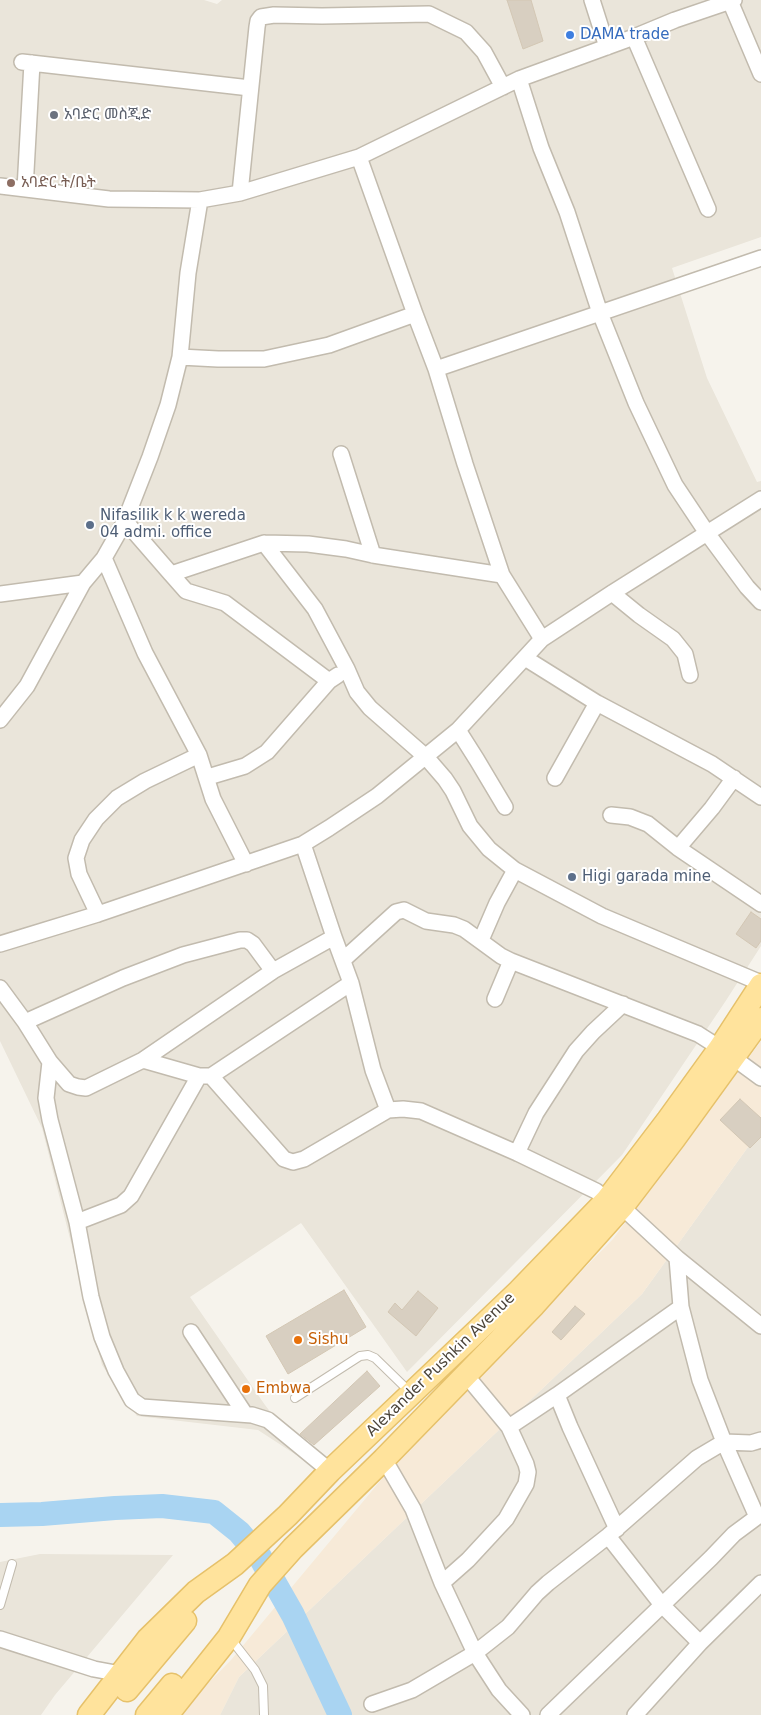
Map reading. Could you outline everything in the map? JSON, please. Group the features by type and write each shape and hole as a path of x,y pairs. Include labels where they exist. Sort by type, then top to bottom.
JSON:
{"main road":[{"name":"Alexander Pushkin Avenue","path":"727,1053 761,984"},
{"name":"Alexander Pushkin Avenue","path":"167,1715 229,1637 260,1585 293,1548 384,1459 534,1304 614,1204 668,1120 727,1053 761,1019"},
{"name":"Alexander Pushkin Avenue","path":"89,1715 148,1639 196,1592 235,1564 288,1516 330,1471 518,1291 614,1204"},
{"path":"108,1715 235,1564"},
{"path":"147,1715 209,1640 260,1585"}],"street":[{"path":"592,0 607,47"},
{"path":"0,186 109,199 200,200 240,193 359,157 519,79 675,20 732,1 761,74"},
{"path":"240,193 256,26 261,17 274,15 429,14 466,32 484,52 503,87"},
{"path":"634,37 708,209"},
{"path":"25,189 27,62 250,88"},
{"path":"519,79 541,148 567,212 600,313 636,403 675,485 707,533 747,587 761,602"},
{"path":"359,157 436,369 502,575 542,640"},
{"path":"3,713 27,686 83,583 104,558 125,521 168,404 180,357 188,273 200,200"},
{"path":"436,369 761,258"},
{"path":"180,357 264,359 330,345 415,314"},
{"path":"341,454 373,555"},
{"path":"0,944 98,914 303,844 377,796 458,730 542,640 612,593 761,499"},
{"path":"125,521 186,591 225,603 329,681"},
{"path":"171,574 264,543 308,544 346,549 502,575"},
{"path":"264,543 315,609 357,692 370,708 426,757 453,790 470,826 489,849 515,870 602,916 761,984"},
{"path":"104,558 145,653 199,755 214,799 246,864"},
{"path":"0,594 83,583"},
{"path":"612,593 673,639 685,654 690,675"},
{"path":"525,658 597,703 712,764 761,797"},
{"path":"208,777 245,766 267,752 329,681 347,669"},
{"path":"555,778 597,703"},
{"path":"458,730 504,808"},
{"path":"98,914 79,874 76,858 86,833 96,818 117,798 145,781 199,755"},
{"path":"678,848 712,808 734,778"},
{"path":"611,815 630,818 648,824 678,848 761,904"},
{"path":"303,844 334,937 344,960 373,1070 388,1110"},
{"path":"481,940 497,903 515,870"},
{"path":"344,960 400,910 404,910 426,921 454,925 464,929 511,961 698,1034 761,1078"},
{"path":"0,988 25,1022 50,1062 69,1084 78,1088 86,1088 143,1060 273,971 334,937"},
{"path":"25,1022 123,978 183,955 240,940 247,940 253,944 273,971"},
{"path":"495,999 511,961"},
{"path":"77,1222 121,1205 131,1196 205,1076 351,983"},
{"path":"517,1153 536,1113 576,1051 623,1004"},
{"path":"143,1060 205,1076 284,1159 293,1162 304,1159 388,1110 421,1111 517,1153 596,1192 614,1204 761,1326"},
{"path":"50,1062 46,1098 77,1222 91,1298 102,1337 116,1371 132,1400 142,1407 245,1414 268,1420 330,1471"},
{"path":"548,1715 734,1534 759,1521 724,1442 700,1380 681,1308 677,1258"},
{"path":"510,1427 681,1308"},
{"path":"191,1332 245,1414"},
{"path":"442,1582 468,1560 506,1519 526,1484 528,1472 510,1427 465,1374"},
{"path":"557,1395 613,1532 662,1605 700,1643"},
{"path":"372,1704 412,1690 475,1653 508,1627 548,1583 613,1532 697,1458 724,1442 751,1443 761,1440"},
{"path":"384,1459 413,1509 442,1582 475,1653 499,1690 522,1715"},
{"path":"635,1715 700,1643 761,1583"},
{"path":"0,1639 94,1669 121,1674"}],"lane":[{"path":"295,1398 360,1356 368,1355 375,1358 412,1394"},
{"path":"0,1605 12,1564"},
{"path":"229,1637 255,1670 263,1686 264,1715"}],"shaded area":[{"path":"0,0 204,0 217,4 222,0 761,0 761,237 672,268 707,378 757,482 761,481 761,946 622,1155 407,1372 301,1223 190,1297 265,1405 310,1464 258,1430 137,1416 102,1365 42,1128 0,1041"},
{"path":"761,1041 761,1129 642,1294 239,1677 220,1715 177,1715 231,1660 401,1456 613,1239"},
{"path":"761,1129 761,1715 220,1715 239,1677 642,1294"},
{"path":"40,1554 173,1555 55,1695 41,1715 0,1715 0,1562"}],"building":[{"path":"507,0 531,0 543,41 523,49"},
{"path":"751,912 761,919 761,941 756,948 736,934"},
{"path":"740,1099 761,1118 761,1137 750,1148 720,1120"},
{"path":"344,1290 366,1327 288,1374 266,1336"},
{"path":"418,1291 438,1308 416,1336 388,1312 395,1303 402,1310"},
{"path":"575,1306 585,1314 561,1340 552,1332"},
{"path":"367,1371 380,1386 314,1445 300,1434"}],"waterway":[{"path":"0,1515 162,1506 214,1512 239,1532 260,1557 293,1615 340,1715"}],"place":[{"name":"DAMA trade","path":"570,35"},
{"name":"አባድር መስጂድ","path":"54,115"},
{"name":"አባድር ት/ቤት","path":"11,183"},
{"name":"Nifasilik k k wereda 04 admi. office","path":"90,525"},
{"name":"Higi garada mine","path":"572,877"},
{"name":"Sishu","path":"298,1340"},
{"name":"Embwa","path":"246,1389"}]}
